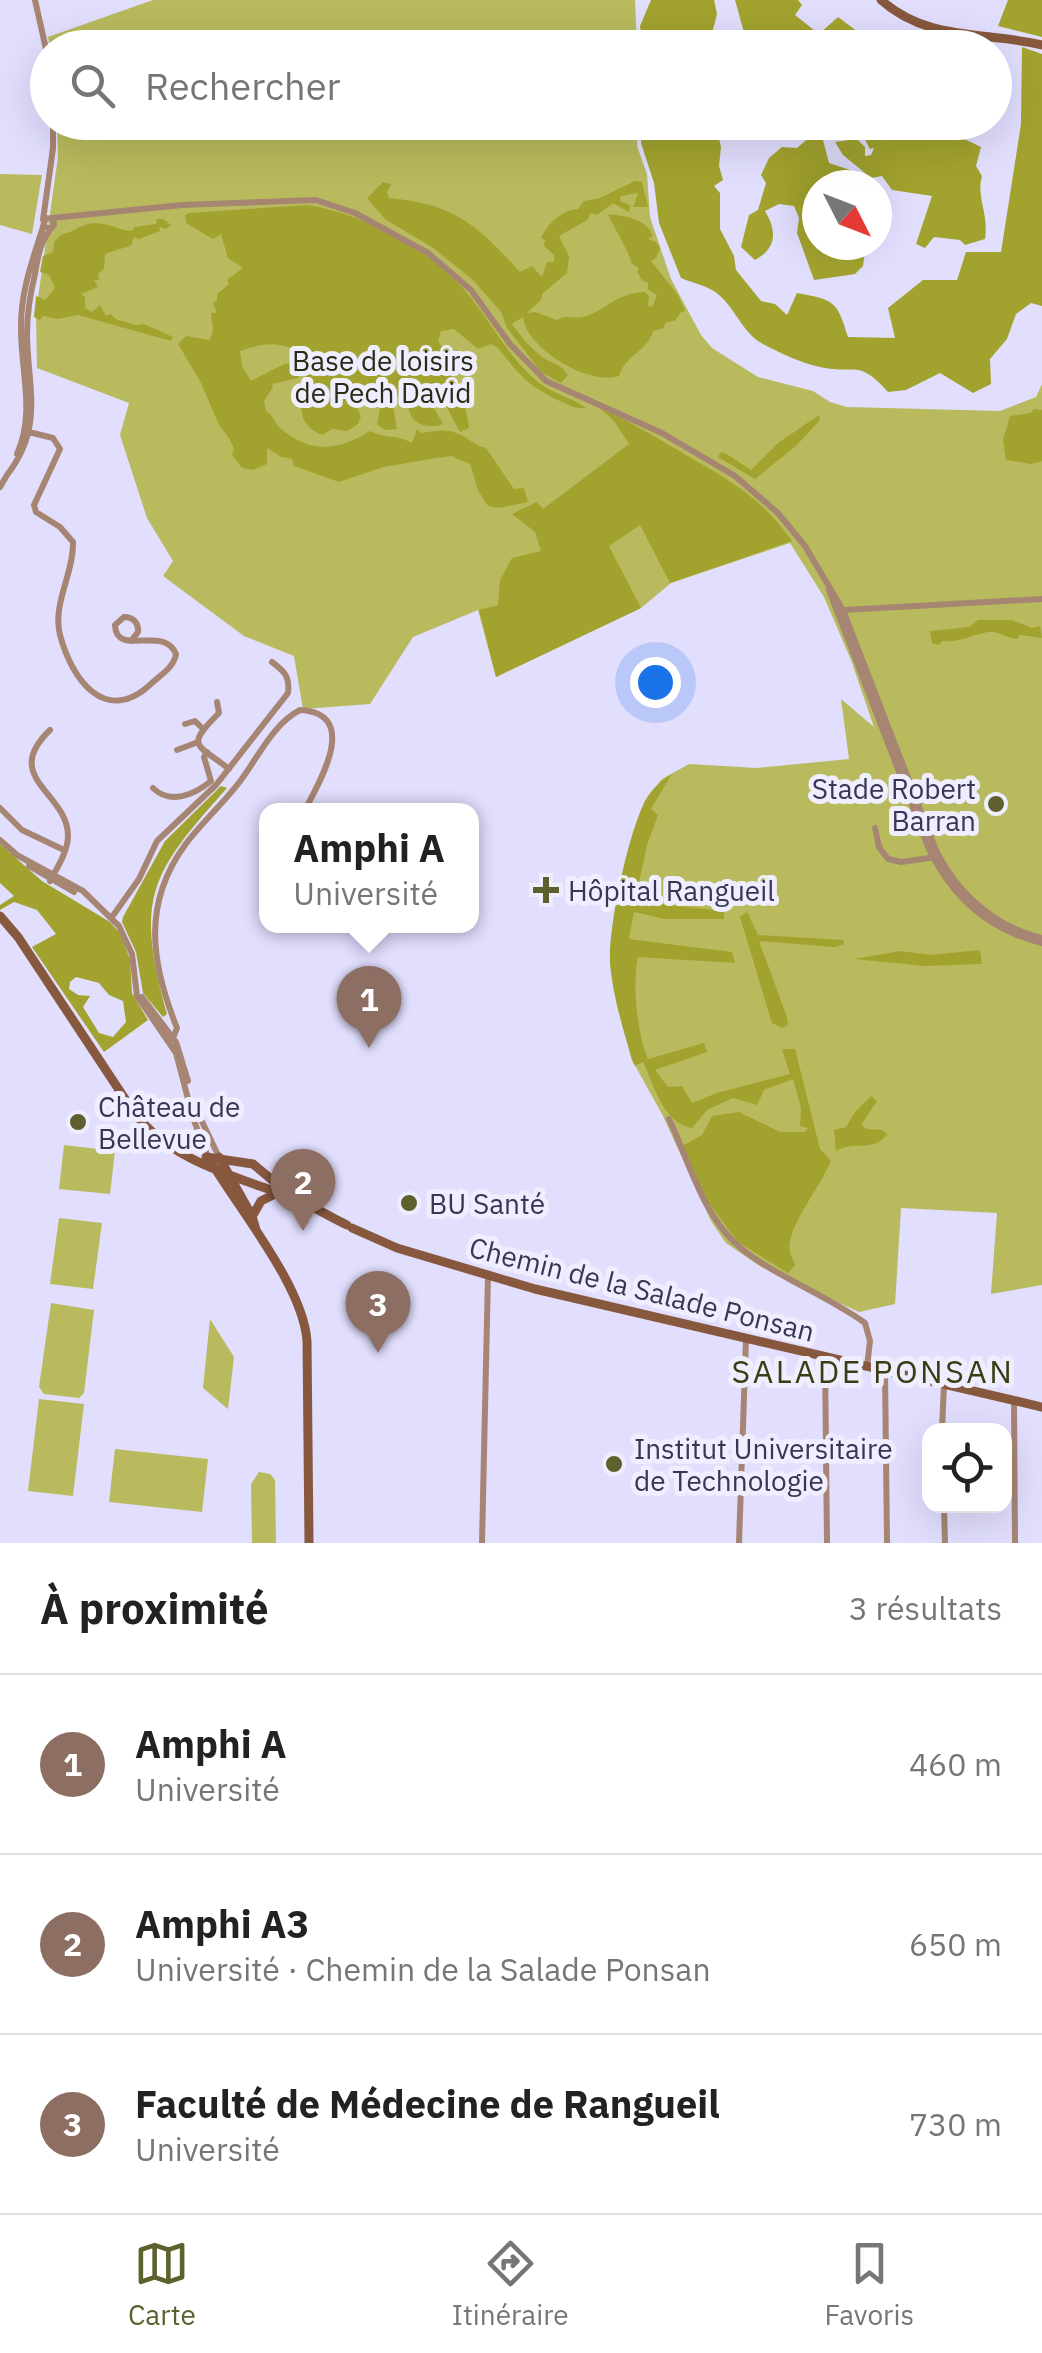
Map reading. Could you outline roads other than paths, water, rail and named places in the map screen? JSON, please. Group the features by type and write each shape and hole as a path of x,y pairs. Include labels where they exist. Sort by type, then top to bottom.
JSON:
{"street":[{"path":"35,0 42,30"},
{"path":"881,0 912,22 933,30"},
{"path":"1012,41 1042,45"},
{"path":"0,487 28,431 22,308 31,259 49,223 45,202 53,140"},
{"path":"49,223 171,206 303,200 330,204 386,228 449,269 471,290 526,363 546,381 643,423 745,483 778,513 823,574 936,857 961,898 988,922 1020,938 1042,941"},
{"path":"28,431 53,438 60,449 34,505 36,512 60,526 73,542 58,622 71,670 87,688 106,700 133,698 144,692 175,660 176,654 171,644 151,639 123,641 114,630 117,622 128,617 151,639"},
{"path":"841,611 1042,599"},
{"path":"131,641 138,628"},
{"path":"112,917 139,878 157,841 230,769 288,693 285,672 272,662"},
{"path":"217,702 219,713 201,727 198,742 200,748 230,769"},
{"path":"168,1036 177,1028 153,938 154,911 169,870 281,725 300,710 326,720 334,737 327,768 309,803"},
{"path":"185,724 195,721 201,727"},
{"path":"50,730 28,751 26,766 32,783 65,824 68,840 52,878"},
{"path":"178,750 198,742"},
{"path":"153,788 172,799 204,787 211,781 204,757 207,752"},
{"path":"0,808 22,830 64,850"},
{"path":"874,828 879,847 888,859 901,862 936,857"},
{"path":"0,840 52,878 94,900 112,917 132,954 141,1003 180,1049 217,1172 296,1300 306,1329 309,1543"},
{"name":"Chemin de la Salade Ponsan","path":"0,916 140,1120 156,1135 217,1172 294,1198 396,1248 488,1275 1042,1408"},
{"path":"670,1119 700,1192 724,1231 750,1254 865,1324 870,1341 867,1367"},
{"name":"Chemin de la Salade Ponsan","path":"188,1156 253,1164 294,1198"},
{"path":"214,1157 252,1216 256,1232"},
{"path":"252,1216 263,1199 279,1193"},
{"path":"482,1543 488,1275"},
{"path":"739,1543 746,1338"},
{"path":"825,1357 827,1543"},
{"path":"885,1371 887,1543"},
{"path":"942,1423 944,1384"},
{"path":"1014,1402 1015,1543"},
{"path":"944,1513 945,1543"}],"place":[{"name":"Stade Robert Barran","path":"996,804"},
{"name":"Hôpital Rangueil","path":"546,890"},
{"name":"Amphi A","path":"369,1048"},
{"name":"Château de Bellevue","path":"78,1122"},
{"name":"BU Santé","path":"409,1203"},
{"name":"Amphi A3","path":"303,1231"},
{"name":"Faculté de Médecine de Rangueil","path":"378,1353"},
{"name":"Institut Universitaire de Technologie","path":"614,1464"}],"district":[{"name":"SALADE PONSAN","path":"873,1371"}],"park label":[{"name":"Base de loisirs de Pech David","path":"383,376"}]}
